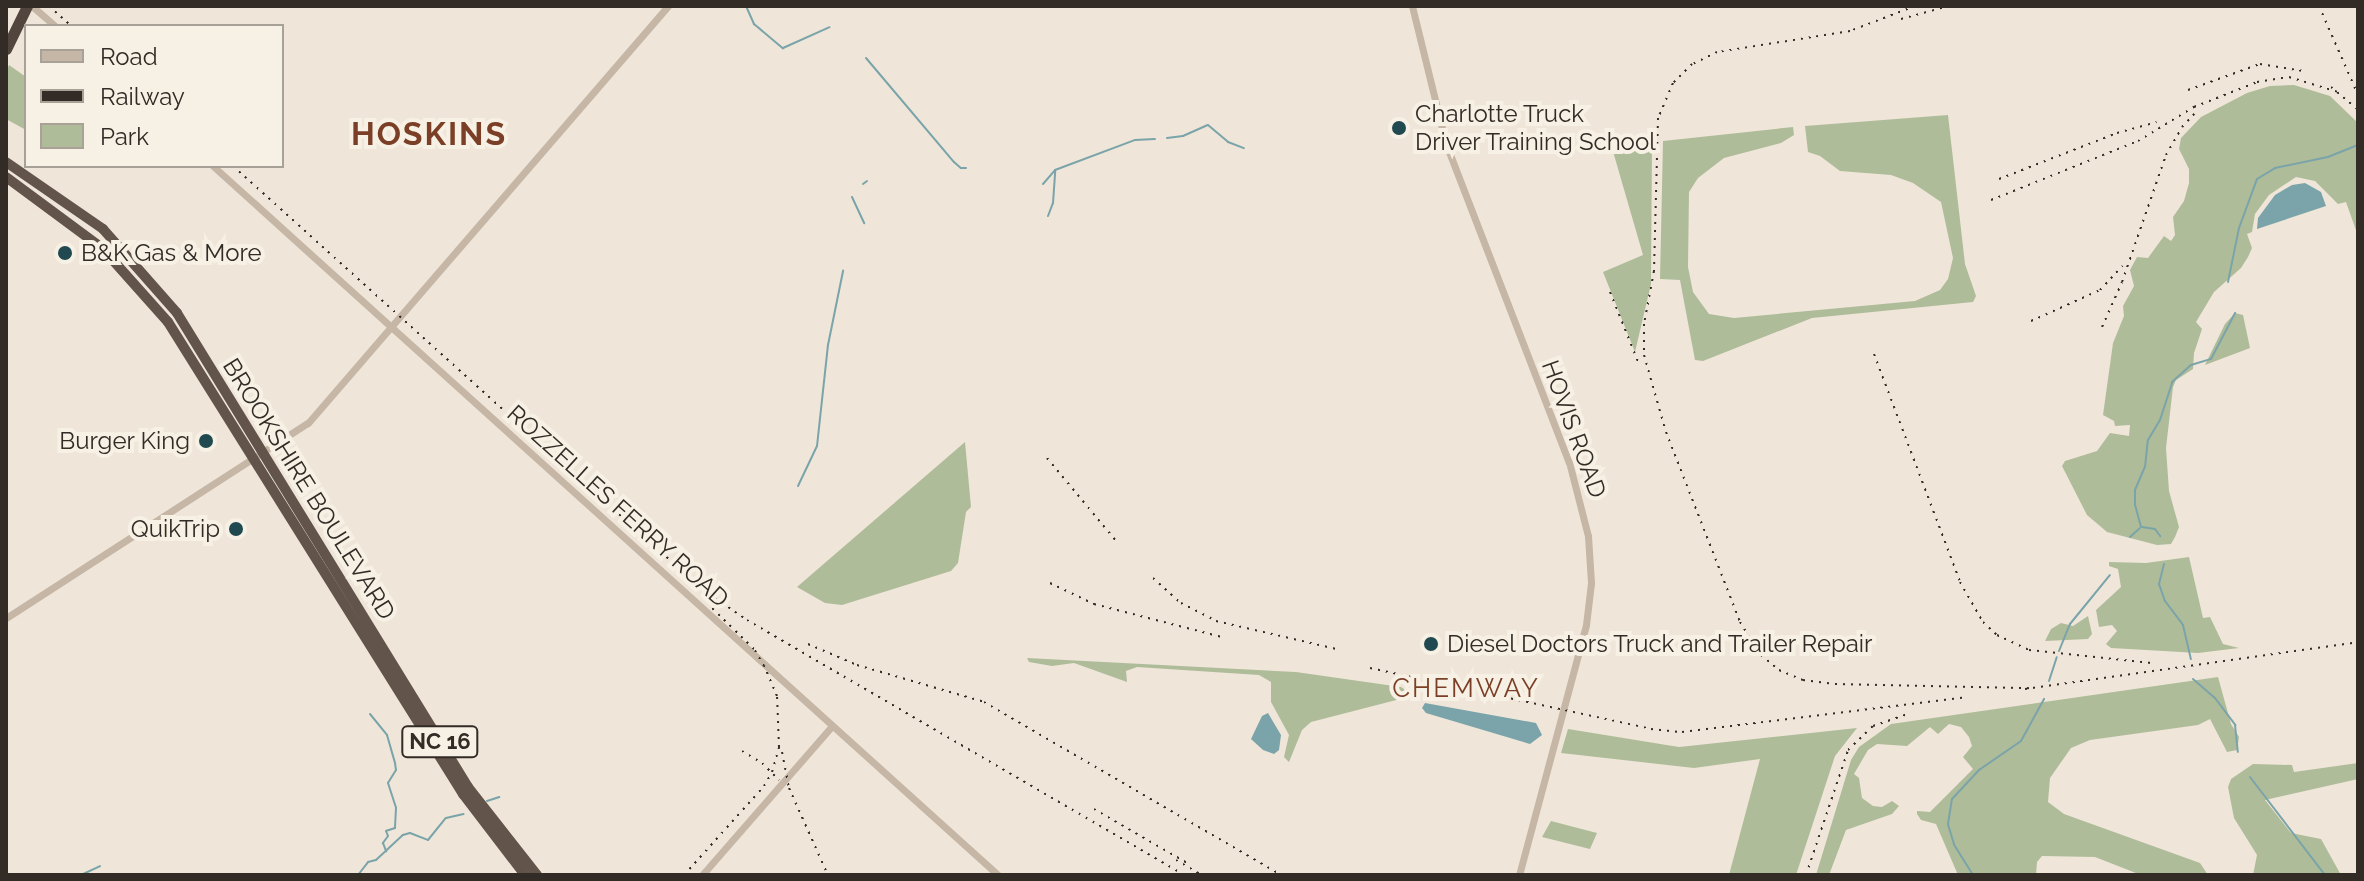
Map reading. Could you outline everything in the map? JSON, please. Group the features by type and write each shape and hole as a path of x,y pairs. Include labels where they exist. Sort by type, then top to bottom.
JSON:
{"highway":[{"path":"6,49 30,6"},
{"name":"BROOKSHIRE BOULEVARD","path":"6,162 103,229 177,313 468,787 537,875"},
{"name":"BROOKSHIRE BOULEVARD","path":"6,177 97,244 168,322 463,794 525,875"},
{"path":"97,244 105,242 152,282"}],"street":[{"path":"30,6 53,24"},
{"path":"6,618 254,461 308,423 668,6"},
{"name":"HOVIS ROAD","path":"1412,6 1446,144 1583,504 1591,583 1586,625 1519,875"},
{"name":"ROZZELLES FERRY ROAD","path":"215,168 998,875"},
{"path":"702,875 832,726"}],"green space":[{"path":"9,65 24,76 24,129 6,119 6,73"},
{"path":"2294,85 2330,96 2358,123 2358,236 2346,202 2338,204 2315,181 2296,177 2269,195 2255,214 2252,232 2247,234 2252,248 2248,257 2241,268 2214,292 2196,322 2202,329 2194,353 2193,369 2176,380 2173,387 2166,448 2169,491 2179,527 2175,537 2171,544 2157,545 2107,532 2087,515 2062,466 2065,461 2097,451 2110,433 2129,436 2130,425 2115,426 2114,421 2103,415 2113,343 2124,316 2123,306 2134,286 2130,270 2137,257 2148,258 2164,236 2171,241 2175,235 2173,217 2184,201 2189,183 2189,169 2179,149 2181,138 2201,117 2247,93 2270,86"},
{"path":"1948,115 1965,264 1976,296 1973,302 1812,318 1703,361 1695,360 1680,280 1660,279 1663,141 1793,127 1794,135 1781,143 1724,158 1698,178 1689,192 1688,267 1693,292 1709,314 1734,318 1915,301 1940,290 1948,279 1953,258 1941,202 1913,183 1891,175 1840,171 1820,156 1808,152 1805,126"},
{"path":"1652,143 1651,284 1635,352 1603,272 1643,255 1612,148"},
{"path":"2235,313 2243,315 2250,348 2205,365 2225,324"},
{"path":"965,442 971,507 966,512 958,563 951,571 842,605 825,603 797,587"},
{"path":"2189,557 2203,618 2210,617 2223,644 2239,648 2198,653 2111,648 2106,644 2117,631 2112,625 2099,627 2096,610 2121,587 2118,569 2109,566 2109,562 2146,563"},
{"path":"2088,616 2092,634 2088,639 2045,641 2051,629 2061,623 2073,626"},
{"path":"1027,658 1296,672 1401,687 1407,691 1408,697 1311,722 1302,730 1289,762 1284,757 1289,735 1271,702 1271,682 1259,675 1137,667 1126,671 1127,682 1074,663 1052,666 1029,662"},
{"path":"2218,677 2231,724 2239,737 2237,750 2227,752 2210,719 2198,725 2090,740 2071,748 2050,778 2048,802 2064,814 2200,863 2208,875 2141,875 2095,857 2042,856 2037,862 2036,875 1958,875 1936,824 1921,820 1917,814 1917,811 1930,812 1973,769 1963,757 1972,746 1969,737 1961,727 1949,724 1938,734 1930,727 1907,746 1877,744 1868,750 1854,774 1859,778 1862,798 1873,806 1882,807 1892,801 1899,806 1892,814 1846,830 1829,875 1816,875 1851,760 1859,747 1891,724"},
{"path":"1857,728 1835,756 1796,875 1729,875 1760,759 1694,768 1561,753 1568,729 1679,747"},
{"path":"2358,763 2358,779 2265,800 2291,833 2321,839 2341,875 2253,875 2257,855 2234,818 2228,787 2231,779 2253,764 2292,765 2294,772"},
{"path":"1551,821 1597,833 1590,849 1542,837"}],"water":[{"path":"2305,183 2321,192 2326,206 2257,229 2258,218 2275,195 2292,185"},
{"path":"1425,703 1536,723 1542,735 1530,744 1426,713 1422,708"},
{"path":"1268,713 1281,735 1279,750 1274,754 1263,750 1251,739 1262,716"}],"waterway":[{"path":"746,6 754,24 783,48 830,27"},
{"path":"866,58 954,162 966,168"},
{"path":"1167,138 1183,136 1208,125 1228,142 1244,148"},
{"path":"1043,184 1055,170 1135,140 1155,139"},
{"path":"2228,282 2239,228 2257,179 2275,168 2328,157 2358,145"},
{"path":"1048,216 1053,203 1055,171"},
{"path":"863,184 867,181"},
{"path":"852,197 864,223"},
{"path":"798,486 817,446 828,345 843,271"},
{"path":"2141,527 2135,505 2135,490 2145,467 2148,440 2160,420 2172,382 2191,365 2211,359 2235,313"},
{"path":"2142,527 2155,529 2160,536"},
{"path":"2130,537 2140,528"},
{"path":"2164,564 2159,584 2165,601 2183,625 2191,659"},
{"path":"2059,651 2070,624 2110,575"},
{"path":"2049,681 2057,657"},
{"path":"2193,679 2215,698 2235,725 2238,752"},
{"path":"1973,875 1954,844 1948,824 1952,799 1979,770 2021,741 2044,699"},
{"path":"370,714 387,735 396,770 388,783 396,808 395,828 386,831 388,836 383,843 386,851"},
{"path":"2250,777 2325,875"},
{"path":"487,801 499,797"},
{"path":"358,875 368,862 376,860 403,835 410,833 428,840 446,818 464,814"},
{"path":"81,875 100,866"}],"railway":[{"path":"49,6 69,24"},
{"path":"1915,6 1850,31 1717,52 1692,64 1673,83 1658,118 1654,271 1644,324 1644,355 1666,432 1740,622 1761,655 1779,670 1803,680 1835,684 2033,688"},
{"path":"1901,19 1949,6"},
{"path":"2319,6 2358,95"},
{"path":"2188,90 2260,64 2303,71"},
{"path":"1991,200 2138,141 2194,107 2257,82 2289,77 2338,92"},
{"path":"2331,87 2358,110"},
{"path":"2102,327 2122,282 2166,155 2182,127 2195,113"},
{"path":"1999,179 2117,133 2157,122"},
{"path":"235,168 702,589 747,620 1184,875"},
{"path":"2031,321 2100,290 2122,266"},
{"path":"1610,292 1639,364"},
{"path":"1874,354 1960,582 1983,622 1997,635 2029,650 2151,663"},
{"path":"1047,458 1117,542"},
{"path":"1153,578 1181,603 1216,621 1341,650"},
{"path":"1050,583 1094,604 1222,637"},
{"path":"684,875 764,786 772,772 779,747 777,696 764,666 754,649 710,606"},
{"path":"2025,689 2358,642"},
{"path":"808,644 857,665 984,702 1281,875"},
{"path":"1370,668 1651,729 1682,732 1966,697"},
{"path":"1806,875 1848,750 1873,726 1910,713"},
{"path":"742,751 762,763 779,780"},
{"path":"782,752 789,788 828,875"},
{"path":"1094,809 1187,863"},
{"path":"1176,860 1202,875"}],"place":[{"name":"Charlotte Truck Driver Training School","path":"1399,128"},
{"name":"B&K Gas & More","path":"65,253"},
{"name":"Burger King","path":"206,441"},
{"name":"QuikTrip","path":"236,529"},
{"name":"Diesel Doctors Truck and Trailer Repair","path":"1431,644"}],"district":[{"name":"HOSKINS","path":"429,134"},
{"name":"CHEMWAY","path":"1466,689"}]}
